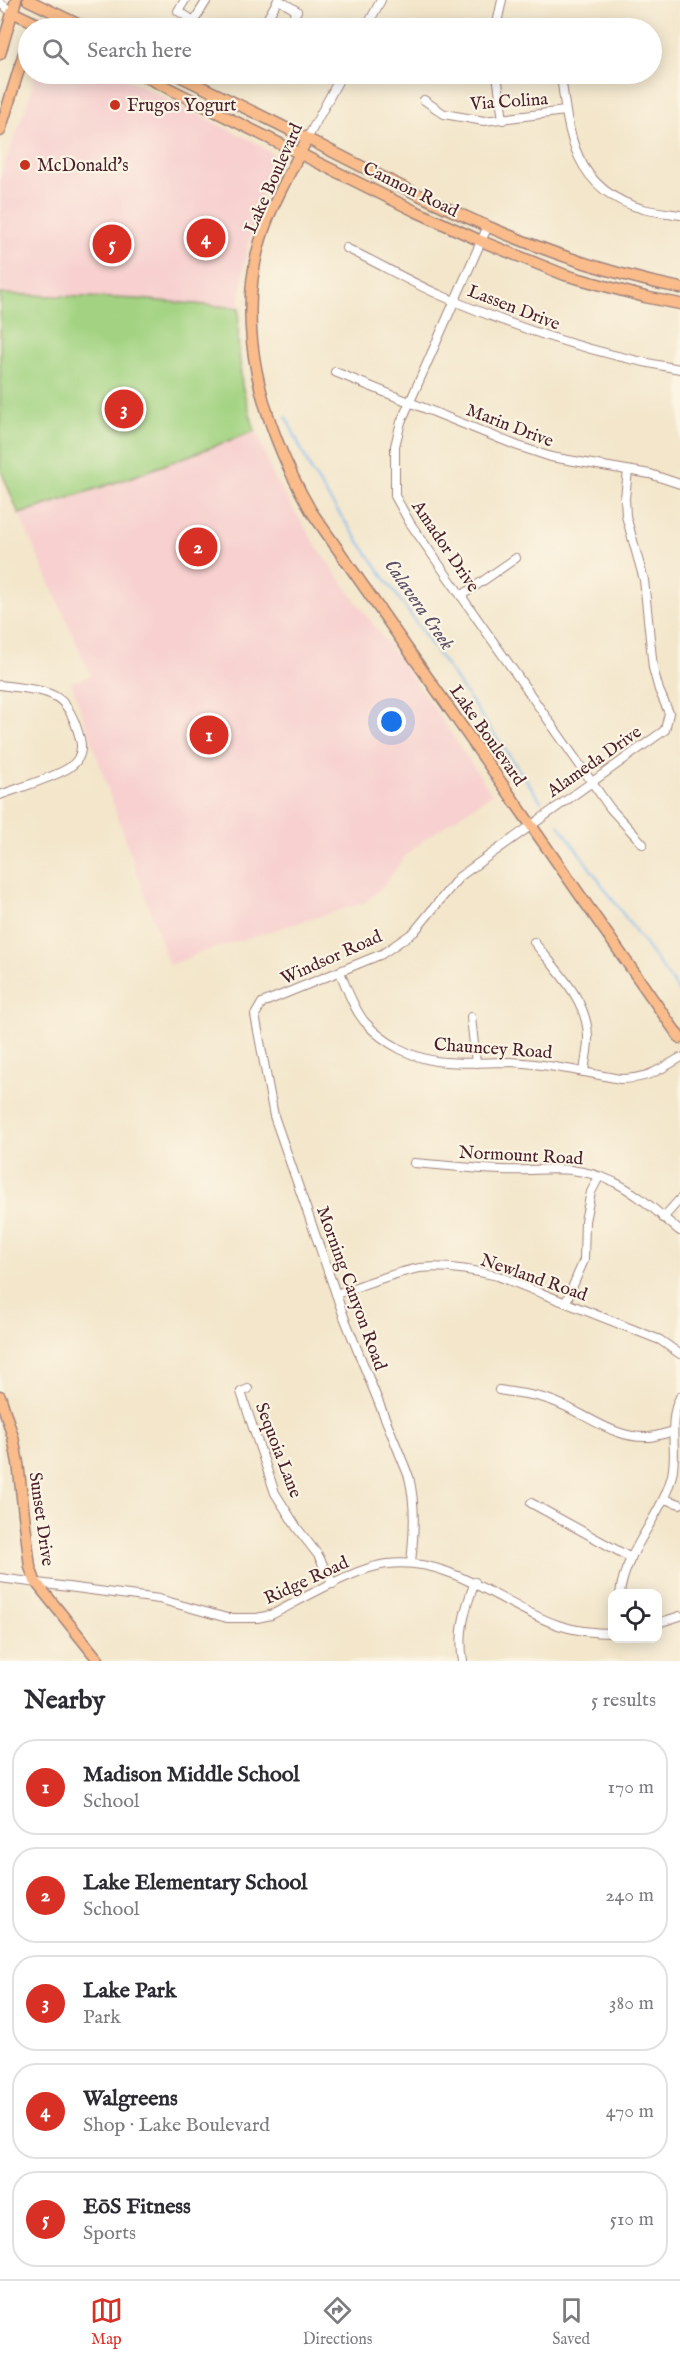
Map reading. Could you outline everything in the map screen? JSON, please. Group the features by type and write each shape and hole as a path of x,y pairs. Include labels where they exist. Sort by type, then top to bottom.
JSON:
{"main road":[{"path":"0,54 16,0"},
{"path":"28,0 40,3 68,18"},
{"path":"35,18 40,3"},
{"path":"12,12 21,18"},
{"path":"0,131 18,72"},
{"name":"Cannon Road","path":"161,84 415,211 481,241 565,275 680,304"},
{"name":"Cannon Road","path":"194,84 487,228 570,260 649,282 680,288"},
{"name":"Lake Boulevard","path":"307,139 267,222 253,278 251,304 255,368 259,389 288,469 311,511 680,1038"},
{"name":"Sunset Drive","path":"0,1396 13,1437 18,1463 30,1567 35,1581 99,1661"}],"street":[{"path":"185,0 178,11 189,18"},
{"path":"196,18 207,0"},
{"path":"268,18 279,0 297,11 292,18"},
{"path":"371,18 381,0"},
{"path":"498,18 502,0"},
{"path":"0,3 12,12"},
{"name":"Lake Boulevard","path":"307,139 337,84"},
{"path":"498,84 503,120"},
{"path":"562,84 570,138 580,162 597,183 618,199 643,208 680,215"},
{"name":"Via Colina","path":"424,100 444,114 484,121 565,111"},
{"name":"Amador Drive","path":"487,228 401,422 395,446 395,496 410,523 610,808 643,844"},
{"name":"Lassen Drive","path":"346,248 497,319 570,344 637,362 680,369"},
{"name":"Marin Drive","path":"335,372 551,457 650,474 680,484"},
{"name":"Alameda Drive","path":"530,824 664,730 669,712 659,690 653,668 644,580 626,516 628,471"},
{"path":"461,596 516,558"},
{"path":"0,685 41,691 64,702 75,719 82,748 78,759 69,768 0,795"},
{"name":"Windsor Road","path":"255,1023 255,1015 262,1003 382,954 414,932 459,877 530,824"},
{"path":"534,942 573,992 581,1008 588,1039 584,1072"},
{"name":"Chauncey Road","path":"340,972 364,1021 382,1038 427,1060 545,1065 631,1079 653,1075 680,1058"},
{"path":"471,1017 476,1063"},
{"name":"Morning Canyon Road","path":"255,1023 274,1116 336,1294 409,1477 414,1498 415,1525 411,1563"},
{"name":"Normount Road","path":"414,1163 503,1171 552,1168 580,1170 615,1183 641,1198 680,1232"},
{"path":"566,1302 584,1260 585,1221 591,1192 599,1177"},
{"path":"663,1218 680,1199"},
{"name":"Newland Road","path":"336,1294 407,1271 445,1267 498,1276 660,1340 680,1354"},
{"name":"Sequoia Lane","path":"248,1389 241,1392 275,1492 297,1528 318,1555 333,1584"},
{"path":"499,1390 547,1399 579,1411 604,1427 625,1435 650,1437 672,1432"},
{"path":"620,1589 631,1558 664,1499 673,1473 672,1432 680,1397"},
{"path":"664,1499 680,1504"},
{"path":"531,1503 631,1558"},
{"name":"Ridge Road","path":"0,1578 159,1599 227,1618 257,1618 271,1615 364,1570 387,1564 411,1563 444,1570 475,1582 542,1619 560,1626 590,1633 608,1633"},
{"path":"463,1661 462,1629 466,1605 475,1582"},
{"path":"662,1621 680,1616"}],"shaded area":[{"path":"33,84 136,84 258,144 281,160 259,199 245,260 239,308 138,299 0,294 0,177"},
{"path":"257,432 273,476 320,552 422,691 492,794 426,838 403,858 385,885 364,903 205,951 169,965 71,682 91,676 19,514"}],"green space":[{"path":"0,294 138,299 239,308 238,340 242,386 255,431 129,478 19,514 0,468"}],"waterway":[{"name":"Calavera Creek","path":"286,417 312,472 330,500 541,801"},
{"name":"Calavera Creek","path":"559,825 680,993"}],"place":[{"name":"Frugos Yogurt","path":"115,105"},
{"name":"McDonald's","path":"25,165"},
{"name":"Walgreens","path":"206,238"},
{"name":"EōS Fitness","path":"112,244"},
{"name":"Lake Park","path":"124,409"},
{"name":"Lake Elementary School","path":"198,547"},
{"name":"Madison Middle School","path":"209,735"}]}
